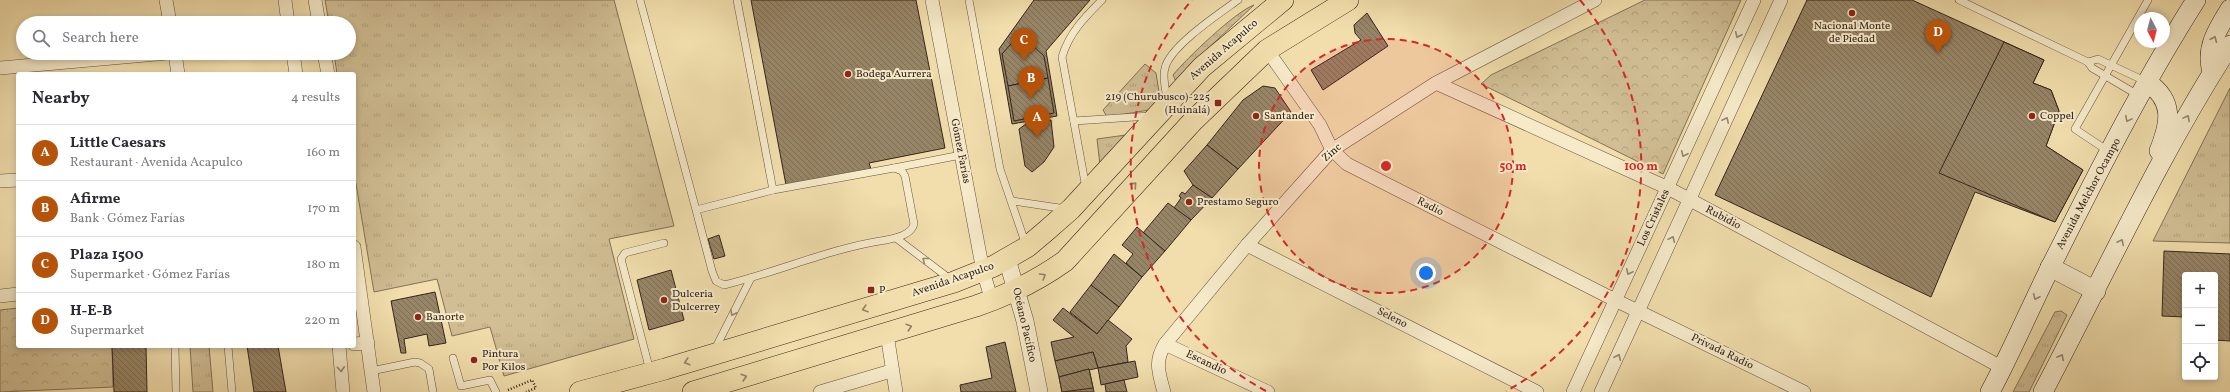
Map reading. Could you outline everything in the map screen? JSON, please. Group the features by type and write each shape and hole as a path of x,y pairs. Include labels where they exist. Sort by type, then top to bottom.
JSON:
{"main road":[{"name":"Avenida Acapulco","path":"580,392 650,373 954,282 983,271 1007,259 1027,247 1071,210 1202,67 1281,0"},
{"path":"693,392 992,301 1043,277 1065,261 1193,121 1267,50 1348,0"},
{"name":"Avenida Melchor Ocampo","path":"1990,392 2003,368 2050,267 2110,152 2166,48 2196,0"},
{"path":"2166,101 2189,95 2208,79 2208,60 2212,43 2230,9"},
{"path":"2043,392 2135,214 2208,79 2230,45"},
{"path":"2135,214 2167,126 2166,101 2156,88 2144,89"},
{"path":"2050,267 2096,291"}],"street":[{"path":"166,0 169,16"},
{"path":"285,0 287,16"},
{"path":"315,0 318,16"},
{"name":"Gómez Farías","path":"932,0 983,271 992,301"},
{"name":"Zinc","path":"1164,392 1157,363 1158,355 1165,344 1246,245 1332,150 1436,83 1595,0"},
{"name":"Los Cristales","path":"1573,392 1754,0"},
{"path":"1601,392 1781,0"},
{"name":"Radio","path":"1267,50 1320,125 1332,150 1347,164 1362,173 1639,311"},
{"path":"0,68 90,60"},
{"path":"176,60 178,72"},
{"path":"294,60 296,72"},
{"path":"325,60 328,72"},
{"name":"Rubidio","path":"1436,83 1668,188 2003,368"},
{"path":"0,181 16,180"},
{"name":"Seleno","path":"1246,245 1537,392"},
{"name":"Océano Pacífico","path":"1007,259 1017,290 1039,392"},
{"path":"356,261 374,392"},
{"path":"0,296 16,294"},
{"name":"Privada Radio","path":"1639,311 1804,392"},
{"path":"887,334 891,371 896,392"},
{"path":"356,344 368,343"},
{"name":"Escandio","path":"1165,344 1268,392"},
{"path":"339,348 343,392"},
{"path":"820,392 891,371"}],"lane":[{"path":"640,0 712,271 716,281 724,285 838,251 896,238 911,231 914,224 905,176 902,170 894,168"},
{"path":"737,0 773,190"},
{"path":"976,0 970,3 1000,169 1013,201 1027,247"},
{"path":"1087,192 1062,57 1066,43 1081,22 1102,0"},
{"path":"1074,122 1162,109 1165,67 1170,58 1187,38 1238,0"},
{"path":"1959,0 2088,62 2092,68 2104,75 2144,89"},
{"path":"1975,8 1978,0"},
{"path":"2110,152 2075,129 2104,75 2148,0"},
{"path":"2088,62 2098,59 2110,65 2144,89"},
{"path":"696,210 773,190 961,155"},
{"path":"1013,201 1071,210"},
{"path":"896,238 954,282"},
{"path":"650,373 621,259 625,253 664,243"},
{"path":"712,354 751,278"},
{"path":"175,348 176,392"},
{"path":"228,348 232,392"},
{"path":"452,358 462,386 490,380 496,392"},
{"path":"371,370 415,362 420,363 429,369 434,392"}],"path":[{"path":"509,392 508,389 532,380 536,388 526,392"}],"green space":[{"path":"325,0 614,0 674,226 609,239 634,339 504,376 490,327 452,336 437,279 374,292 356,184 356,72 337,72 335,60 356,60 356,16 328,16"},
{"path":"1645,0 1741,0 1663,174 1481,84 1491,75"},
{"path":"1254,5 1198,58 1177,84 1173,75 1189,58 1236,16"},
{"path":"1145,64 1156,73 1160,98 1149,110 1107,117 1103,110"},
{"path":"2230,88 2230,243 2153,241"},
{"path":"1133,134 1101,174 1097,139"},
{"path":"16,308 16,348 112,348 113,387 0,392 0,310"},
{"path":"2061,311 2067,315 2029,392 2013,392 2055,312"},
{"path":"190,348 209,348 213,392 193,392"}],"building":[{"name":"Bodega Aurrera","path":"751,0 916,0 945,148 869,163 871,169 786,185"},
{"path":"1034,0 1090,0 1046,51 1057,116 1012,124 999,49"},
{"path":"1807,0 1912,0 2044,60 2033,83 2051,90 2059,111 2046,146 2083,170 2055,222 1975,192 1931,297 1715,195"},
{"path":"1367,13 1388,46 1323,90 1311,70 1361,40 1355,33 1354,25"},
{"path":"1020,34 1044,56 1048,78 1008,86 1002,54"},
{"path":"2004,42 2044,60 2033,83 2051,90 2059,111 2046,146 2083,170 2055,222 1939,173"},
{"path":"1048,78 1054,113 1014,121 1008,86"},
{"path":"1263,86 1275,88 1291,112 1238,169 1207,145 1243,100"},
{"path":"1051,120 1054,147 1044,162 1032,172 1025,166 1019,129 1026,124"},
{"path":"1207,145 1238,169 1212,198 1193,185 1184,171"},
{"path":"1193,185 1212,198 1191,220 1174,208 1181,198 1179,196 1182,192 1185,194"},
{"path":"1168,203 1191,220 1165,251 1143,233"},
{"path":"1137,227 1165,251 1142,277 1126,263 1133,254 1122,245"},
{"path":"719,235 725,256 714,259 708,239"},
{"path":"2164,251 2230,254 2230,341 2218,340 2218,272 2182,272 2182,317 2162,316"},
{"path":"1114,254 1142,277 1119,307 1091,285"},
{"path":"671,270 684,320 649,330 637,280"},
{"path":"1091,285 1119,307 1097,334 1070,312"},
{"name":"Banorte","path":"435,292 446,343 429,346 427,334 404,339 406,353 401,353 391,301"},
{"path":"1063,308 1097,334 1108,320 1132,339 1126,346 1128,362 1098,368 1093,352 1055,361 1051,342 1074,337 1053,320"},
{"path":"1005,342 1016,392 961,392 960,385 992,378 986,347"},
{"path":"112,348 146,348 147,392 114,392"},
{"path":"247,348 278,348 286,392 254,392"},
{"path":"1093,352 1098,368 1059,377 1055,361"},
{"path":"1135,361 1138,377 1101,385 1098,368"},
{"path":"1089,369 1094,392 1062,392 1059,377"},
{"path":"1089,369 1093,388 1062,392 1059,377"},
{"path":"1124,380 1127,392 1106,392 1105,384"}],"place":[{"name":"Nacional Monte de Piedad","path":"1852,13"},
{"name":"H-E-B","path":"1938,53"},
{"name":"Plaza 1500","path":"1024,61"},
{"name":"Bodega Aurrera","path":"848,74"},
{"name":"Afirme","path":"1031,99"},
{"name":"219 (Churubusco)-225 (Huinalá)","path":"1218,103"},
{"name":"Santander","path":"1256,116"},
{"name":"Coppel","path":"2032,116"},
{"name":"Little Caesars","path":"1037,138"},
{"name":"Prestamo Seguro","path":"1189,202"},
{"name":"P","path":"871,290"},
{"name":"Dulceria Dulcerrey","path":"664,300"},
{"name":"Banorte","path":"418,317"},
{"name":"Pintura Por Kilos","path":"474,360"}]}
